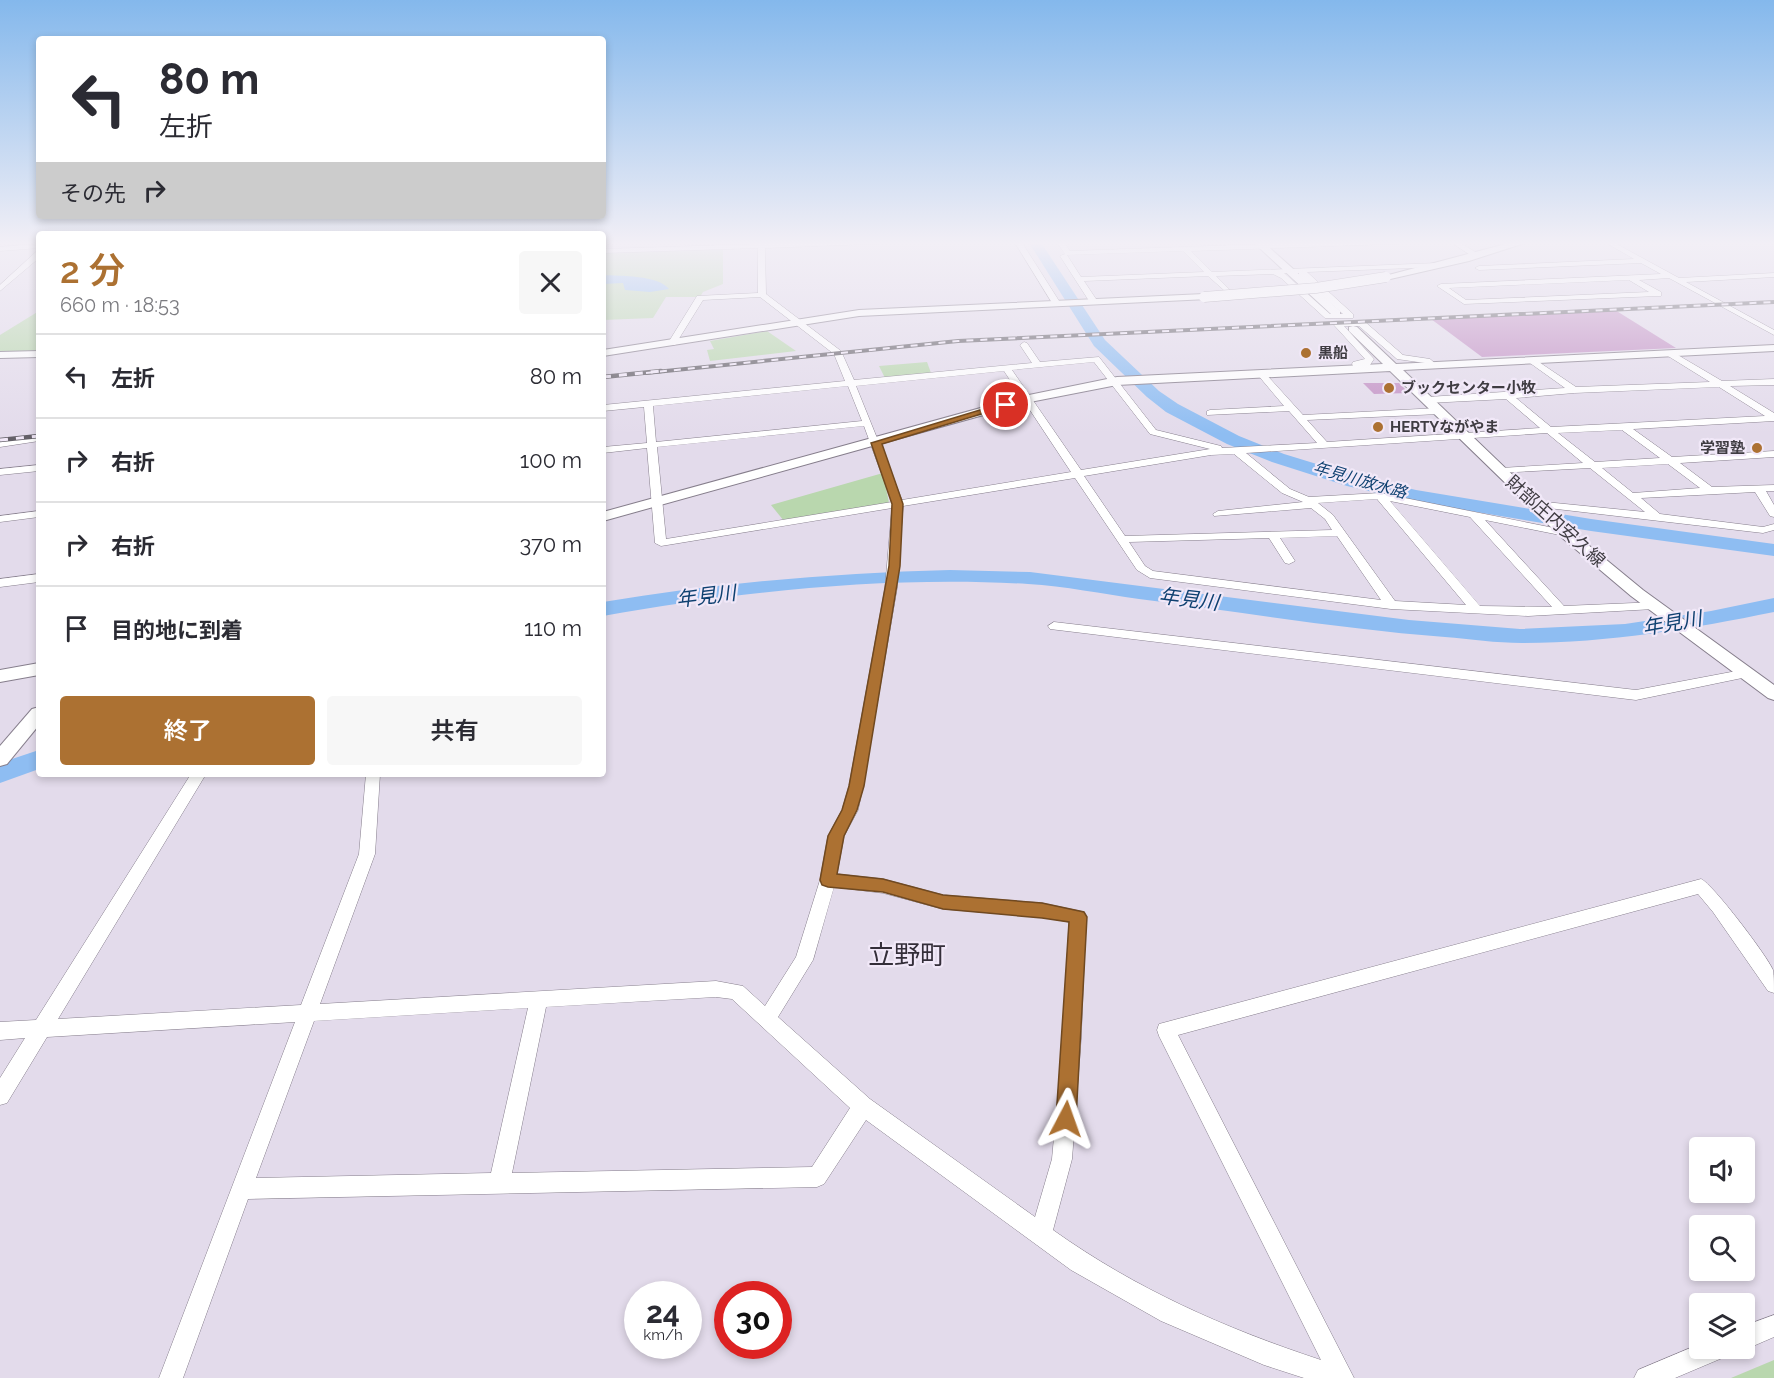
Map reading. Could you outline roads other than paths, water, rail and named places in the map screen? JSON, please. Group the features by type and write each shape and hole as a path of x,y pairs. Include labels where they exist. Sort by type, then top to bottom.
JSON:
{"street":[{"path":"672,343 695,305"},
{"path":"767,1019 804,960 828,880 836,836 850,810 891,588 898,504 876,443 838,353 776,305"},
{"path":"606,353 797,321 889,311 1025,305"},
{"path":"1316,305 1328,316 1350,316 1338,305"},
{"path":"1326,305 1335,313"},
{"path":"1723,305 1774,333"},
{"path":"1359,369 1356,364 1367,363 1370,359 1337,324 1361,323 1400,357 1427,361 1433,365"},
{"name":"財部庄内安久線","path":"1353,329 1562,530 1657,607 1774,694"},
{"path":"1024,345 1037,364"},
{"path":"606,516 1028,399 1115,381 1774,348"},
{"path":"0,355 36,354"},
{"path":"1671,354 1774,418"},
{"path":"606,408 1096,359 1153,432 1232,451 1286,491 1311,502 1329,517 1391,605"},
{"path":"1533,361 1574,390"},
{"path":"1006,367 1141,568 1150,574 1391,605 1477,610 1562,611 1657,607"},
{"path":"1260,374 1324,445"},
{"path":"1428,400 1574,390 1774,382"},
{"path":"1508,396 1657,517"},
{"path":"648,404 661,543 1232,451 1774,418"},
{"path":"1210,413 1291,408"},
{"path":"1300,418 1439,411"},
{"path":"606,450 868,423"},
{"path":"1624,427 1710,490"},
{"path":"0,443 36,438"},
{"path":"1501,471 1774,454"},
{"path":"0,472 36,468"},
{"path":"1631,495 1774,488"},
{"path":"1759,489 1774,514"},
{"path":"1380,496 1477,610"},
{"path":"1218,514 1380,496 1475,516 1562,530"},
{"path":"1536,505 1763,530 1774,527"},
{"path":"0,519 36,514"},
{"path":"1475,516 1562,611"},
{"path":"1122,539 1340,533"},
{"path":"1272,535 1289,561"},
{"path":"0,583 36,578"},
{"path":"1054,626 1636,695 1747,673"},
{"path":"0,676 36,670"},
{"path":"5,754 36,717"},
{"path":"0,1096 197,777"},
{"path":"171,1378 367,854 373,777"},
{"path":"828,880 883,885 943,902 1042,910 1078,917 1072,1039 1062,1159 1041,1234"},
{"path":"1341,1378 1166,1030 1701,886 1719,907 1774,985"},
{"path":"0,1031 716,989 736,992 863,1106 1079,1262 1169,1313 1264,1353 1341,1378"},
{"path":"499,1185 539,999"},
{"path":"242,1189 817,1177 863,1106"},
{"path":"1755,1334 1774,1326"},
{"path":"1646,1378 1692,1359"}],"waterway":[{"name":"年見川放水路","path":"1075,305 1099,343 1153,394 1172,408 1233,440 1278,458 1354,482 1416,496 1591,525 1774,550"},
{"name":"年見川","path":"606,608 780,586 870,578 950,576 1030,578 1409,627 1520,636 1625,631 1711,618 1774,605"},
{"name":"年見川","path":"0,773 36,760"}],"railway":[{"path":"646,373 958,341 1705,305"},
{"path":"606,377 661,371"},
{"path":"0,440 36,436"}],"place":[{"name":"黒船","path":"1306,353"},
{"name":"ブックセンター小牧","path":"1389,388"},
{"name":"HERTYながやま","path":"1378,427"},
{"name":"学習塾","path":"1757,448"}],"district":[{"name":"立野町","path":"907,955"}]}
